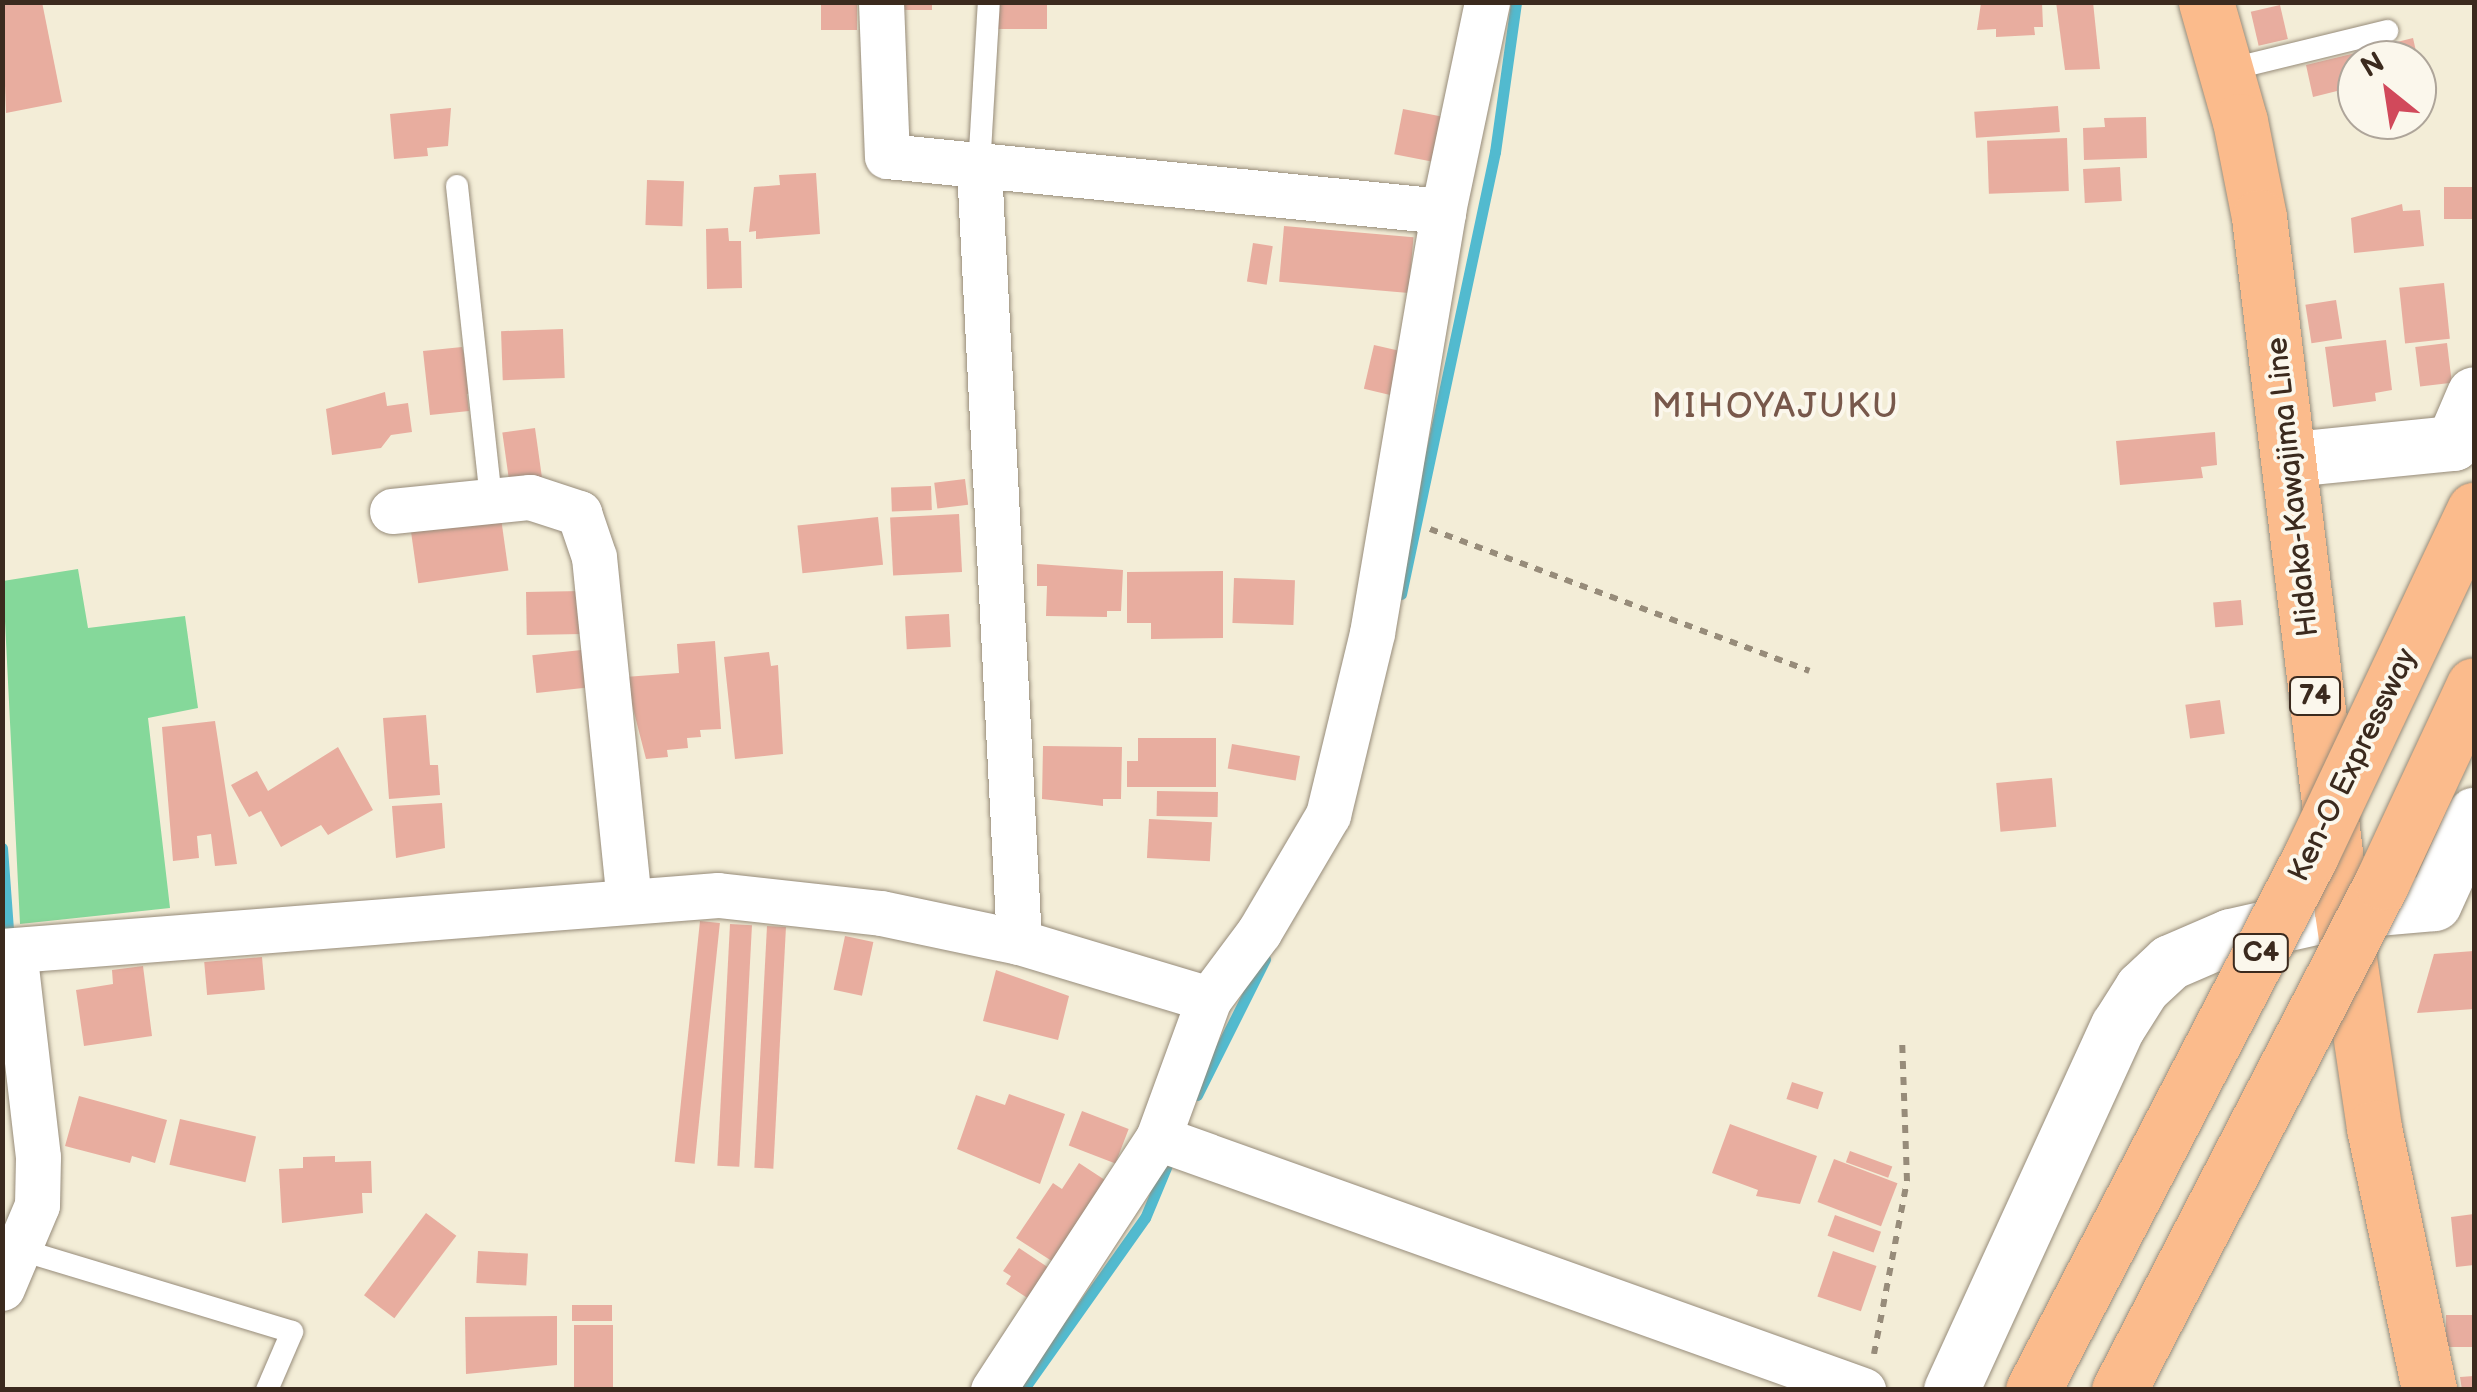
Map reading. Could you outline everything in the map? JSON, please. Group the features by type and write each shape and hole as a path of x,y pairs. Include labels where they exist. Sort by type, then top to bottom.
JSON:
{"main road":[{"name":"Hidaka-Kawajima Line","path":"2206,2 2227,70 2259,217 2292,459 2342,911 2374,1128 2429,1390"},
{"name":"Ken-O Expressway","path":"2033,1390 2312,855 2474,510"},
{"name":"C4","path":"2119,1390 2382,882 2474,685"}],"street":[{"path":"881,2 887,156 1444,211"},
{"path":"993,1390 1158,1138 1209,999 1259,932 1328,815 1372,633 1444,211 1487,2"},
{"path":"980,168 1019,942"},
{"path":"2292,459 2464,448 2474,394"},
{"path":"392,511 530,497 578,513 594,557 629,899"},
{"path":"1951,1390 2118,1026 2142,988 2199,946 2342,911 2434,903 2474,815"},
{"path":"12,1269 36,1205 38,1158 8,951 629,899 718,895 862,911 1019,942 1209,999"},
{"path":"1158,1138 1867,1380"}],"lane":[{"path":"980,168 989,2"},
{"path":"2227,70 2387,31"},
{"path":"456,186 491,499"},
{"path":"12,1269 292,1332 267,1390"}],"path":[{"path":"1392,514 1810,671"},
{"path":"1867,1380 1907,1181 1902,1038"}],"green space":[{"path":"78,569 88,628 185,616 198,708 148,718 170,908 20,924 3,581"}],"building":[{"path":"2,2 42,2 62,102 6,113"},
{"path":"821,2 857,2 857,30 821,30"},
{"path":"902,2 932,2 932,10 902,10"},
{"path":"997,2 1047,2 1047,29 997,29"},
{"path":"2042,2 2043,27 2034,27 2035,35 1996,37 1996,29 1977,30 1981,3"},
{"path":"2056,2 2093,2 2100,69 2065,70"},
{"path":"2280,5 2288,39 2259,46 2251,12"},
{"path":"2337,58 2337,91 2313,97 2306,65"},
{"path":"2058,106 2060,132 1976,138 1974,112"},
{"path":"451,108 448,146 427,148 428,156 394,159 390,114"},
{"path":"1403,109 1444,117 1435,162 1394,154"},
{"path":"2146,117 2147,158 2084,160 2083,128 2105,127 2104,118"},
{"path":"2067,138 2069,191 1989,194 1987,141"},
{"path":"2120,167 2122,201 2085,203 2083,169"},
{"path":"816,173 820,234 756,239 756,231 749,232 754,187 780,185 779,175"},
{"path":"647,180 684,181 682,226 645,225"},
{"path":"2444,187 2474,187 2474,219 2444,219"},
{"path":"2402,204 2403,211 2420,210 2424,246 2354,253 2351,218"},
{"path":"1284,226 1414,237 1409,293 1279,282"},
{"path":"728,228 729,241 741,241 742,288 707,289 706,229"},
{"path":"1253,243 1273,246 1267,285 1247,282"},
{"path":"2444,283 2450,339 2405,343 2399,288"},
{"path":"2336,300 2342,339 2311,343 2305,305"},
{"path":"563,329 565,378 503,380 501,331"},
{"path":"2386,340 2392,390 2375,393 2376,401 2333,407 2325,347"},
{"path":"2447,343 2452,383 2420,387 2415,347"},
{"path":"1374,345 1401,351 1391,395 1364,389"},
{"path":"462,347 475,393 467,394 469,411 430,415 423,351"},
{"path":"385,392 387,406 408,403 412,432 391,435 381,448 332,455 326,409"},
{"path":"535,428 542,479 509,483 502,433"},
{"path":"2215,432 2217,465 2201,467 2203,478 2120,485 2116,441"},
{"path":"965,479 968,505 937,509 934,483"},
{"path":"931,486 932,510 892,511 891,487"},
{"path":"959,514 962,572 893,576 890,518"},
{"path":"878,517 883,565 802,573 797,525"},
{"path":"501,518 508,570 418,583 411,531"},
{"path":"1037,564 1123,570 1121,611 1107,611 1107,617 1046,616 1047,586 1037,586"},
{"path":"1223,571 1223,638 1151,639 1151,623 1127,623 1127,572"},
{"path":"1234,578 1295,580 1293,625 1232,623"},
{"path":"582,591 583,634 527,635 526,592"},
{"path":"2241,600 2243,625 2215,627 2213,602"},
{"path":"949,614 951,647 907,649 905,616"},
{"path":"715,641 721,729 700,730 701,737 687,738 688,748 667,750 668,757 646,759 625,677 679,673 677,644"},
{"path":"591,649 595,687 536,693 532,655"},
{"path":"769,652 771,666 778,665 783,754 735,759 724,657"},
{"path":"2220,700 2225,734 2190,739 2185,705"},
{"path":"426,715 430,765 438,765 440,795 389,799 383,718"},
{"path":"215,721 237,864 215,866 211,834 197,836 199,858 173,861 162,727"},
{"path":"1138,738 1216,738 1216,787 1127,787 1127,761 1138,761"},
{"path":"1232,744 1300,756 1296,781 1228,769"},
{"path":"1043,746 1122,747 1121,799 1103,799 1103,806 1042,799"},
{"path":"338,747 373,810 328,835 321,825 281,847 261,811 249,817 231,785 257,771 268,791"},
{"path":"2052,778 2056,827 2000,832 1996,783"},
{"path":"1157,791 1218,792 1218,817 1157,816"},
{"path":"442,803 445,848 396,858 392,806"},
{"path":"1149,819 1212,822 1210,861 1147,858"},
{"path":"700,921 720,923 695,1164 675,1162"},
{"path":"730,924 752,925 739,1167 717,1166"},
{"path":"767,926 786,927 773,1169 754,1168"},
{"path":"845,936 873,942 862,996 834,990"},
{"path":"2474,951 2474,1009 2417,1013 2434,954"},
{"path":"262,957 265,990 207,995 204,962"},
{"path":"143,966 152,1036 84,1046 76,990 113,984 112,970"},
{"path":"996,970 1069,996 1058,1040 983,1021"},
{"path":"1792,1082 1823,1092 1818,1109 1786,1099"},
{"path":"1009,1094 1065,1114 1040,1184 957,1149 976,1095 1005,1105"},
{"path":"79,1096 167,1120 155,1163 132,1156 130,1163 65,1146"},
{"path":"1082,1111 1129,1129 1115,1163 1069,1146"},
{"path":"180,1119 256,1137 245,1182 169,1165"},
{"path":"1730,1124 1817,1156 1800,1204 1756,1196 1758,1190 1712,1173"},
{"path":"1850,1151 1892,1166 1888,1178 1846,1162"},
{"path":"335,1156 335,1162 371,1161 372,1193 362,1193 363,1213 282,1223 279,1169 303,1168 303,1157"},
{"path":"1834,1159 1897,1183 1881,1226 1818,1202"},
{"path":"1079,1163 1108,1182 1058,1265 1016,1238 1053,1183 1062,1189"},
{"path":"426,1213 456,1236 394,1318 364,1295"},
{"path":"2474,1214 2474,1265 2456,1267 2451,1217"},
{"path":"1835,1215 1881,1232 1874,1252 1827,1236"},
{"path":"1019,1248 1052,1270 1032,1301 1006,1284 1011,1276 1003,1271"},
{"path":"478,1251 528,1254 526,1286 476,1283"},
{"path":"1833,1251 1876,1266 1861,1311 1817,1296"},
{"path":"572,1305 612,1305 612,1321 572,1321"},
{"path":"2446,1315 2474,1315 2474,1347 2446,1347"},
{"path":"557,1316 557,1365 466,1374 465,1317"},
{"path":"574,1325 613,1325 613,1390 574,1390"},
{"path":"2474,1376 2474,1390 2462,1390 2460,1377"}],"waterway":[{"path":"1401,594 1495,152 1516,2"},
{"path":"2,848 9,943"},
{"path":"1197,1095 1265,959"},
{"path":"1023,1390 1145,1218 1170,1158"}],"district":[{"name":"MIHOYAJUKU","path":"1776,407"}]}
